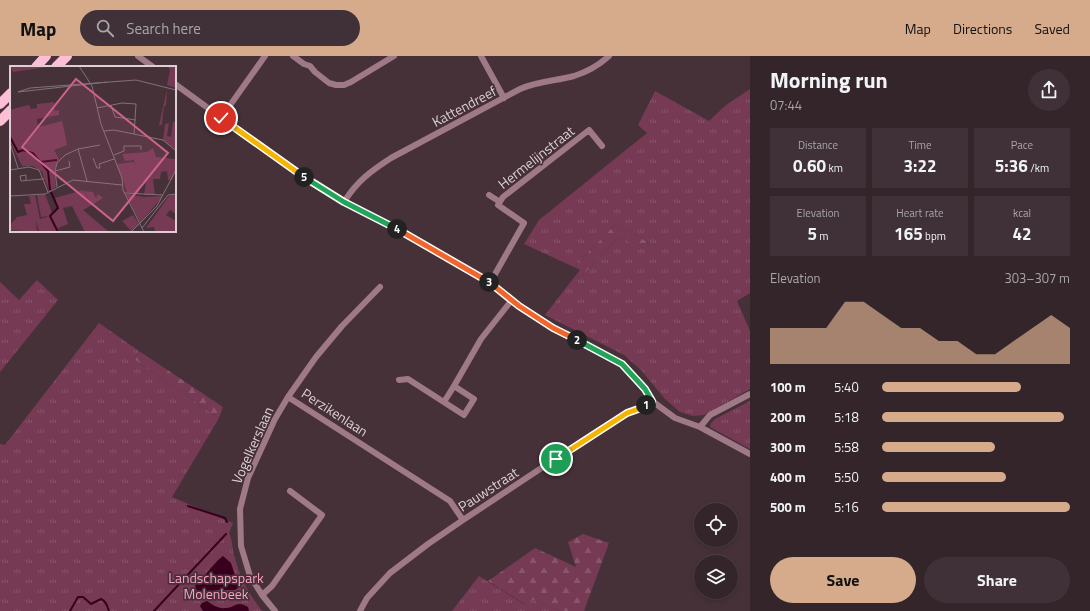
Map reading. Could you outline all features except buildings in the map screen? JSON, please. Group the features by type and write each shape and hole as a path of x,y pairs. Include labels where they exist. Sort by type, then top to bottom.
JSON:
{"main road":[{"path":"37,66 46,56"},
{"path":"57,66 67,56"},
{"path":"0,104 10,94"},
{"path":"0,121 10,111"}],"street":[{"path":"138,56 152,66"},
{"path":"221,118 265,56"},
{"path":"293,56 304,64 310,66 315,72 330,83 344,85 394,56"},
{"path":"481,56 504,98"},
{"name":"Kattendreef","path":"344,202 351,190 374,169 392,158 532,84 581,74 601,63 609,56"},
{"path":"176,85 303,177 344,202 414,238 490,282 511,301 553,328 622,364 645,389 652,401 675,418 700,427 750,454"},
{"name":"Hermelijnstraat","path":"490,282 524,223 498,205 503,197 589,130 602,146"},
{"name":"Hermelijnstraat","path":"489,195 500,202"},
{"name":"Perzikenlaan","path":"380,287 342,326 316,357 288,397 450,501 463,520"},
{"path":"444,402 481,339 511,301"},
{"path":"399,380 408,379 464,415 474,399 454,386"},
{"path":"700,427 710,414 750,394"},
{"name":"Vogelkerslaan","path":"275,611 262,595 250,576 241,546 240,508 248,478 274,419 288,397"},
{"name":"Pauwstraat","path":"360,611 366,598 390,573 463,520 627,413 641,408 652,401"},
{"path":"262,595 272,586 322,515 290,491"}],"green space":[{"path":"750,89 750,293 737,301 750,331 750,389 704,415 693,416 680,412 665,399 641,370 624,355 545,315 576,275 580,278 619,237 644,248 648,242 615,225 574,267 524,244 539,220 647,133 638,125 655,91 709,121 726,105"},
{"path":"615,225 648,242 644,248 619,237 580,278 576,275 580,270 574,267"},
{"path":"37,280 58,300 0,372 0,282 19,300"},
{"name":"Landschapspark Molenbeek","path":"99,323 139,351 134,359 219,418 172,497 233,523 229,533 237,565 246,586 262,611 0,611 0,444 5,445"},
{"path":"139,351 223,407 219,418 134,359"},
{"path":"750,401 750,449 710,427 711,423 715,419"},
{"path":"583,534 609,543 584,611 560,611 533,600 525,604 488,581 535,548 576,567 568,542"},
{"path":"479,576 524,604 533,600 560,611 452,611"}],"shaded area":[{"path":"223,556 231,563 239,587 235,590 217,590 201,594 197,591 195,586"},
{"path":"207,601 220,608 241,604 248,607 249,611 203,611 200,606 202,603"}],"waterway":[{"path":"188,506 225,518 227,522"},
{"path":"154,611 226,534"},
{"path":"70,611 78,597 83,597 91,604 101,599 106,603 109,611"}],"route":[{"path":"221,118 320,188 414,238 490,282 511,301 553,328 622,364 636,378 652,401 641,408 627,413 556,459"}]}
